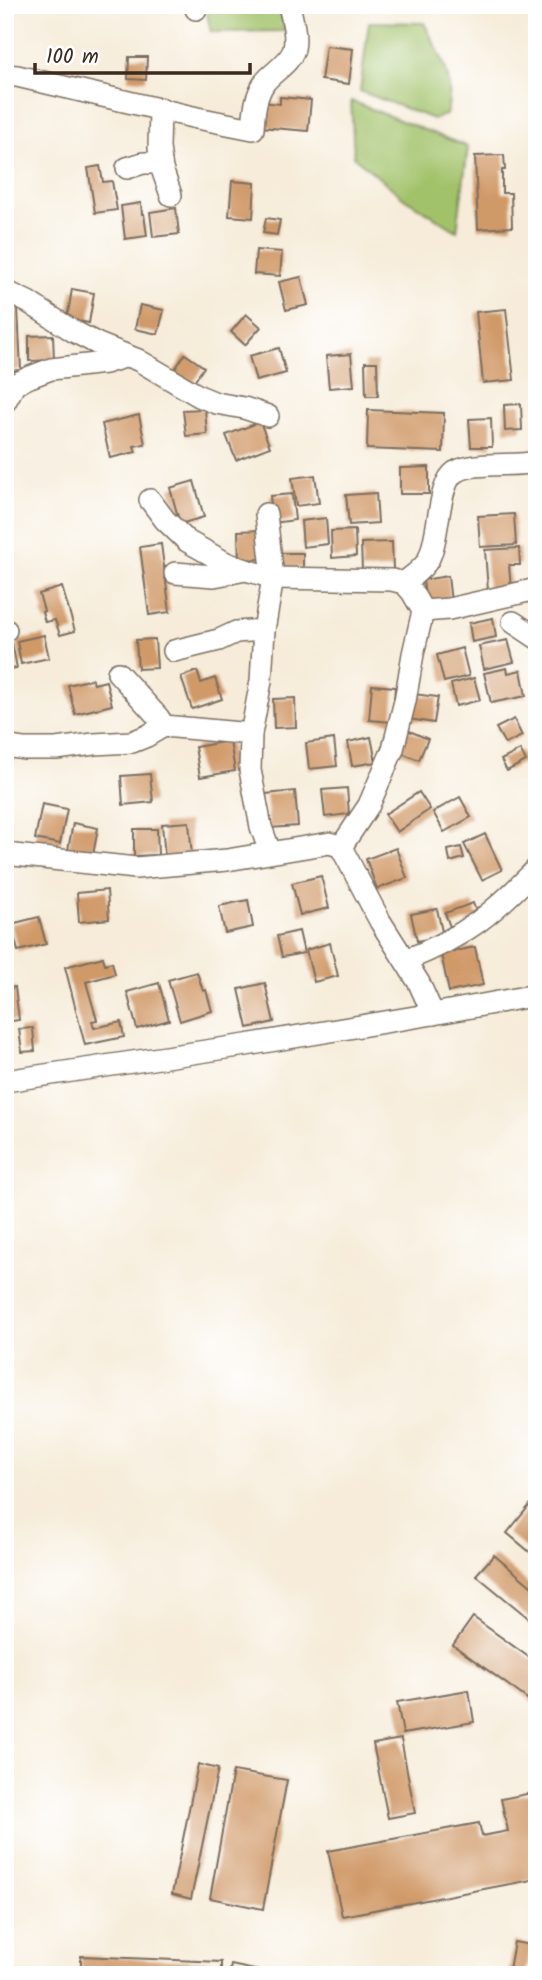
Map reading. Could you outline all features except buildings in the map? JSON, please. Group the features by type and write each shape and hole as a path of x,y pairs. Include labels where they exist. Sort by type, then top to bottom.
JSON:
{"street":[{"path":"5,75 253,129 258,94 293,51 295,33 289,5"},
{"path":"160,109 159,148 171,195"},
{"path":"127,167 143,163 161,163"},
{"path":"5,291 28,302 73,331 138,360 175,383 216,403 268,416"},
{"path":"5,402 15,384 51,369 105,363 128,356"},
{"path":"404,583 427,561 439,521 443,493 454,473 471,467 537,462"},
{"path":"150,499 164,520 187,541 226,563 273,578 392,580 404,583 423,611 393,749 369,805 341,847"},
{"path":"266,514 273,578 264,630 261,681 251,734 250,770 261,827 270,852"},
{"path":"175,573 214,576 246,570"},
{"path":"423,611 449,609 537,589"},
{"path":"513,622 537,638"},
{"path":"174,651 219,640 236,632 264,630"},
{"path":"118,673 164,726"},
{"path":"5,746 56,749 132,742 164,726 251,734"},
{"path":"5,854 136,867 227,860 330,843 341,847 380,921 406,960 433,1014"},
{"path":"406,960 434,949 469,930 511,895 537,868"},
{"path":"5,1081 433,1014 537,995"}],"green space":[{"path":"205,5 279,5 285,31 211,32"},
{"path":"369,22 424,23 448,78 449,101 446,115 433,119 360,91"},
{"path":"351,101 468,147 457,231 404,198 354,157"}]}
